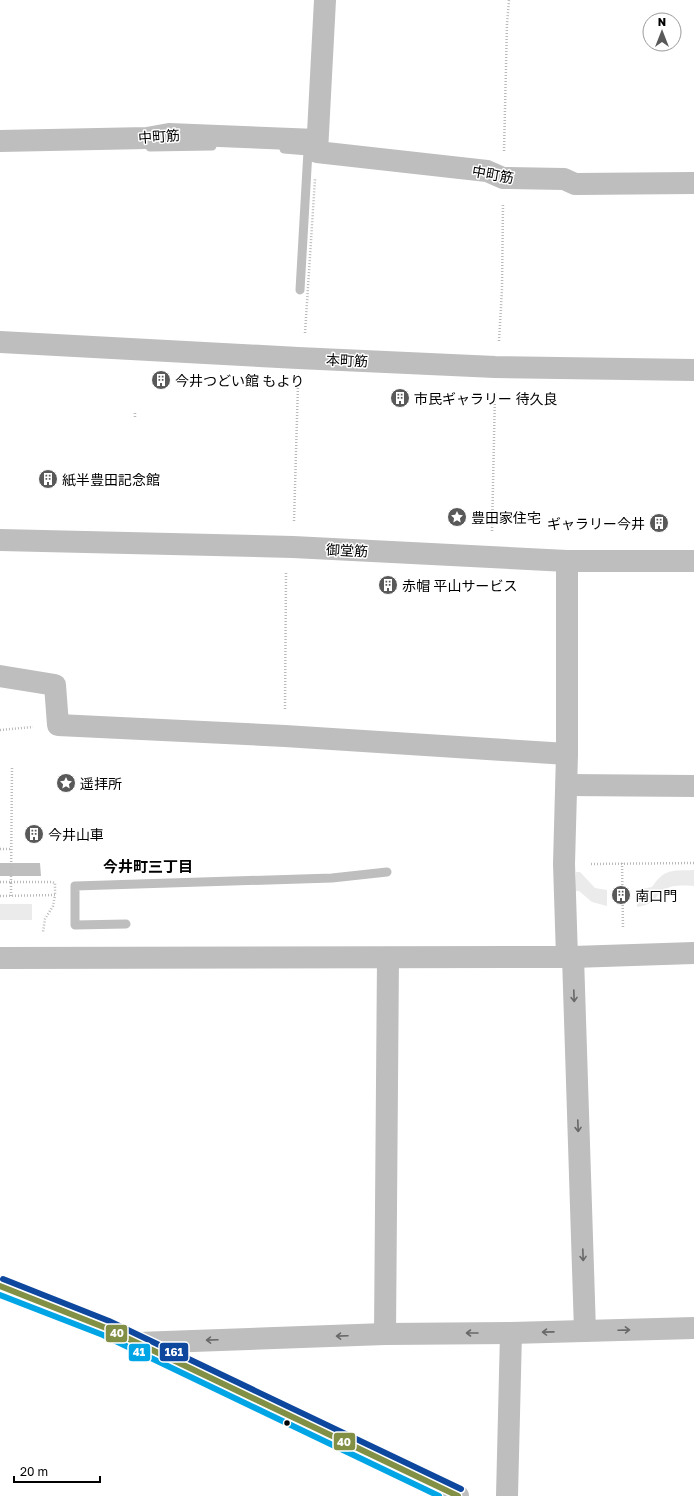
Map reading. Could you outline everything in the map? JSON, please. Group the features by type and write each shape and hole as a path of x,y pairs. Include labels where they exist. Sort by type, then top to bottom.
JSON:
{"main road":[{"path":"317,146 325,0"},
{"name":"中町筋","path":"0,142 146,138 169,134 317,146 487,171 503,178 564,179 575,184 694,183"},
{"name":"本町筋","path":"0,342 495,367 694,370"},
{"name":"御堂筋","path":"0,540 290,547 567,561 694,561"},
{"path":"567,561 567,785 564,864 570,957 585,1331"},
{"path":"0,676 55,685 58,725 285,736 567,754"},
{"path":"567,785 694,786"},
{"path":"0,958 570,957 694,953"},
{"path":"385,1334 388,958"},
{"path":"0,1286 106,1328 458,1496"},
{"path":"138,1343 385,1334 511,1333 694,1328"},
{"path":"507,1496 511,1333"}],"path":[{"path":"285,736 290,547 301,358 317,146"},
{"path":"491,558 495,367"},
{"path":"0,730 58,725"},
{"path":"11,896 12,768"},
{"path":"0,849 11,849"},
{"path":"564,864 694,864"},
{"path":"622,864 623,927"},
{"path":"0,882 55,883 53,906 45,919 42,934"},
{"path":"0,896 55,896"}],"shaded area":[{"path":"0,863 40,863 41,876 0,876"},
{"path":"694,870 694,886 669,887 648,904 637,907 637,890 652,887 661,876 670,872"},
{"path":"576,872 580,872 595,888 607,890 607,906 592,902 579,891 575,891"},
{"path":"0,904 32,904 32,920 0,920"}],"waterway":[{"path":"150,147 212,146"},
{"path":"284,149 308,151 300,290"},
{"path":"126,924 75,925 75,886 332,878 387,872"}],"transit line":[{"name":"161","path":"3,1279 109,1321 461,1489"},
{"name":"40","path":"0,1286 106,1328 458,1496"},
{"name":"41","path":"0,1295 103,1335 439,1496"}],"place":[{"name":"今井つどい館 もより","path":"161,380"},
{"name":"市民ギャラリー 待久良","path":"400,398"},
{"name":"紙半豊田記念館","path":"48,479"},
{"name":"豊田家住宅","path":"457,517"},
{"name":"ギャラリー今井","path":"659,523"},
{"name":"赤帽 平山サービス","path":"388,585"},
{"name":"遥拝所","path":"66,783"},
{"name":"今井山車","path":"34,834"},
{"name":"南口門","path":"621,895"}],"district":[{"name":"今井町三丁目","path":"148,866"}]}
